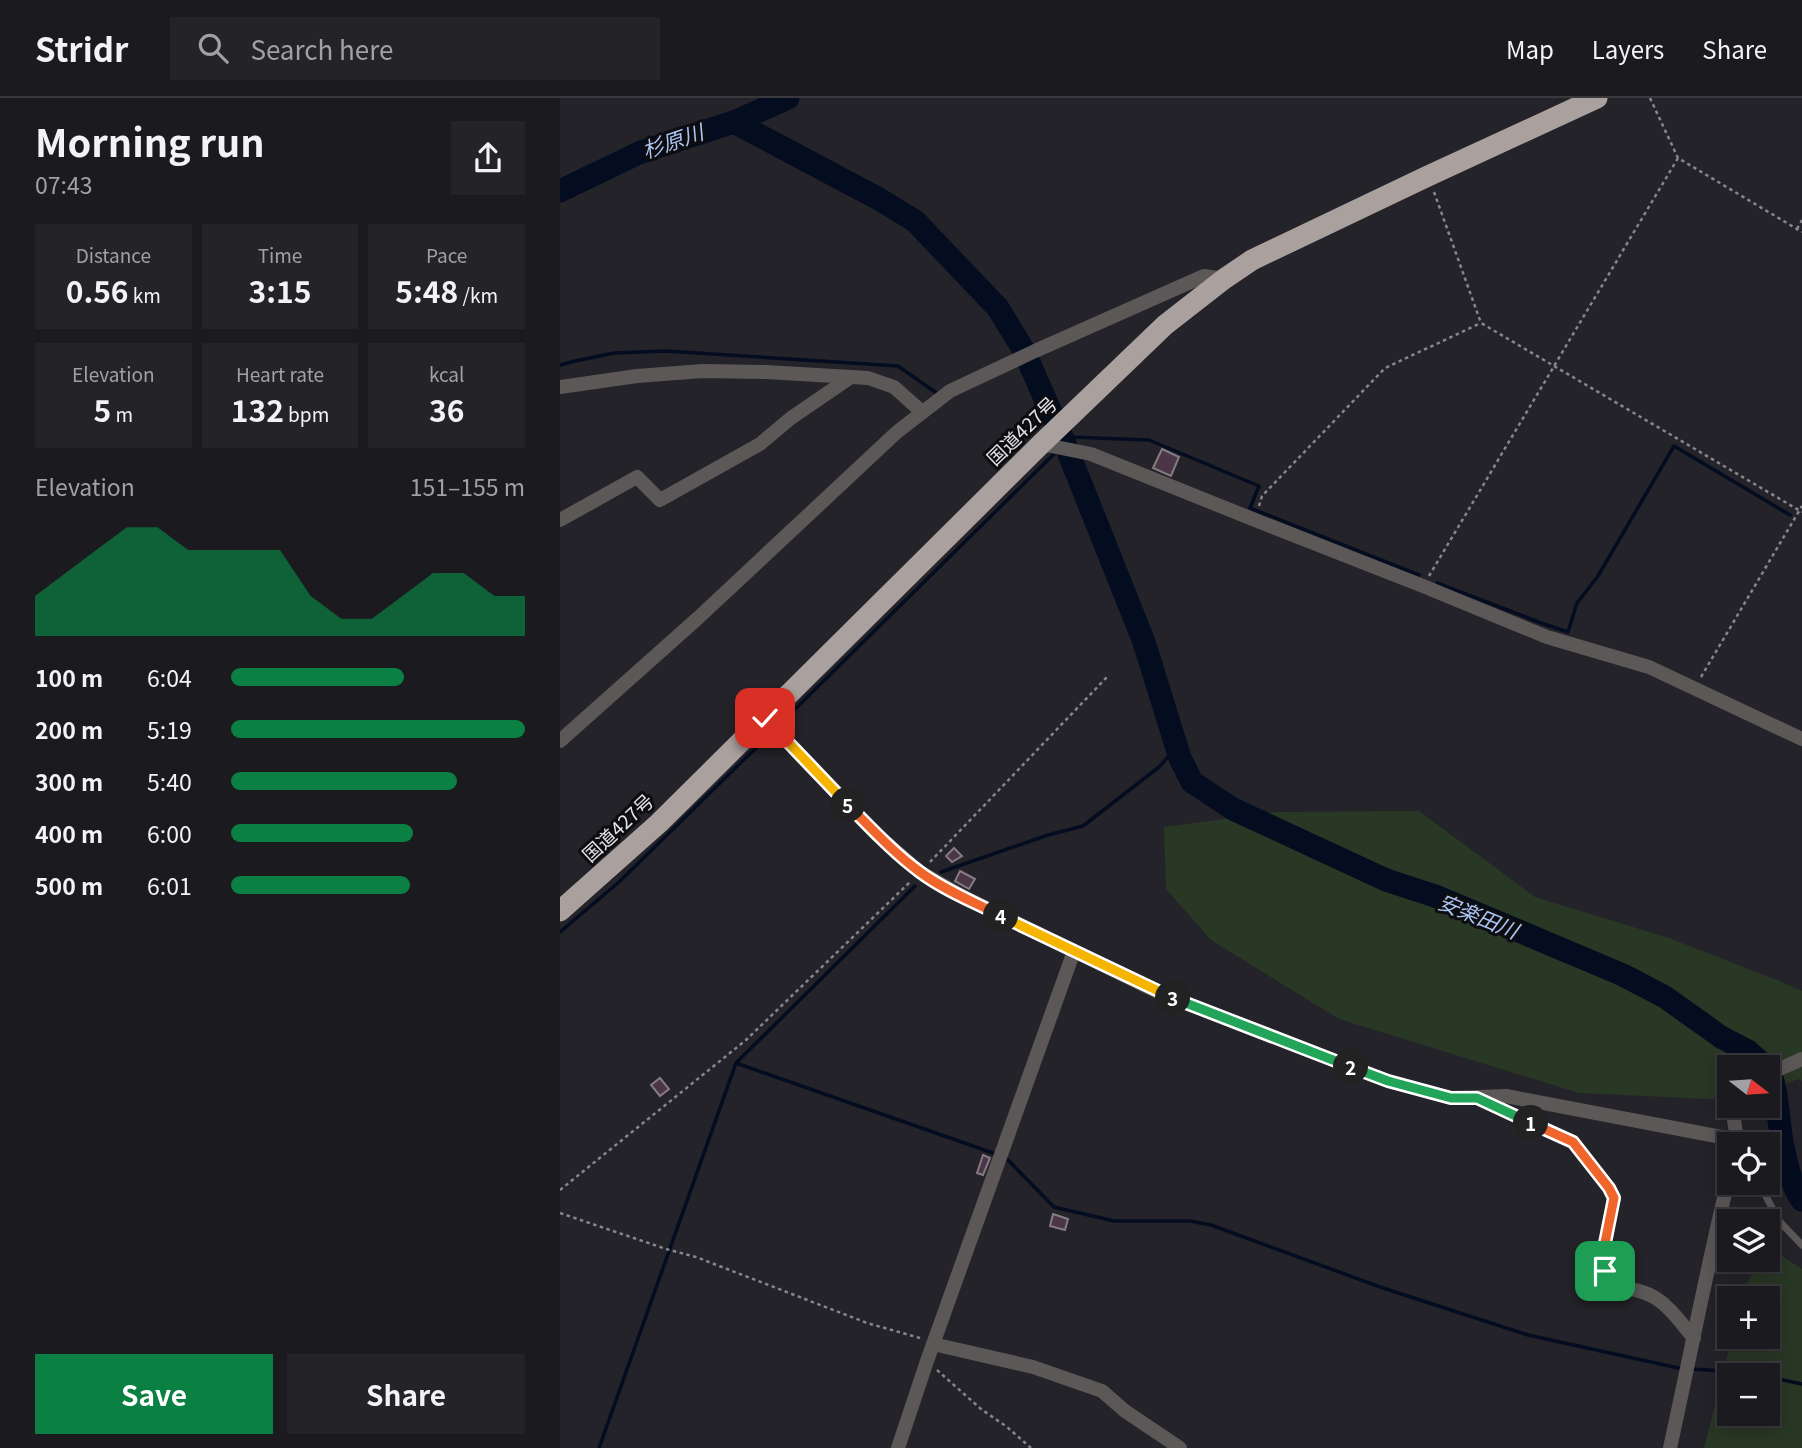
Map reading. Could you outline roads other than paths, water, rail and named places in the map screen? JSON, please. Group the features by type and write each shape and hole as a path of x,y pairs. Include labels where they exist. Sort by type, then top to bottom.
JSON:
{"highway":[{"name":"国道427号","path":"560,911 659,823 765,718 1057,444 1069,417 1165,325 1252,260 1597,98"}],"street":[{"path":"560,741 698,618 897,432 950,391 1204,276 1224,279"},
{"path":"560,387 637,376 703,371 868,378 894,387 922,412"},
{"path":"560,520 637,477 660,500 760,444 791,418 851,377"},
{"path":"1057,444 1091,454 1547,637 1649,667 1802,739"},
{"path":"765,718 876,834 920,872 966,898 1164,995 1388,1081 1451,1098 1506,1096 1628,1118 1717,1138"},
{"path":"898,1448 1074,951"},
{"path":"1780,1069 1802,1059"},
{"path":"1477,1098 1573,1142 1614,1198 1604,1248 1605,1271 1612,1286 1653,1295 1662,1301 1694,1338"},
{"path":"1670,1448 1725,1195"},
{"path":"933,1344 1033,1367 1102,1391 1125,1411 1180,1448"}],"lane":[{"path":"1765,1195 1779,1221 1802,1245"}],"waterway":[{"name":"杉原川","path":"560,191 641,152 734,122 788,98"},
{"path":"734,122 915,221 998,308 1023,349 1065,444 1144,642 1180,758 1192,782 1233,809 1386,880 1438,897 1623,975 1665,997 1721,1037 1752,1055"},
{"path":"560,365 614,353 666,351 898,366 938,394"},
{"path":"1063,438 1149,440 1259,486 1250,508 1419,575"},
{"path":"1437,583 1568,632 1577,603 1598,576 1674,446 1790,515"},
{"path":"784,720 1056,452"},
{"path":"560,932 619,882 765,739"},
{"path":"941,872 1048,835 1083,826 1159,767 1177,747"},
{"path":"599,1448 736,1063 915,886"},
{"path":"736,1063 993,1153"},
{"name":"安楽田川","path":"1779,1118 1787,1165 1802,1200"},
{"path":"1006,1158 1054,1207 1114,1221 1190,1221 1211,1225 1380,1287 1528,1335 1683,1369"},
{"path":"1691,1369 1717,1371"},
{"path":"1780,1380 1802,1384"}]}
